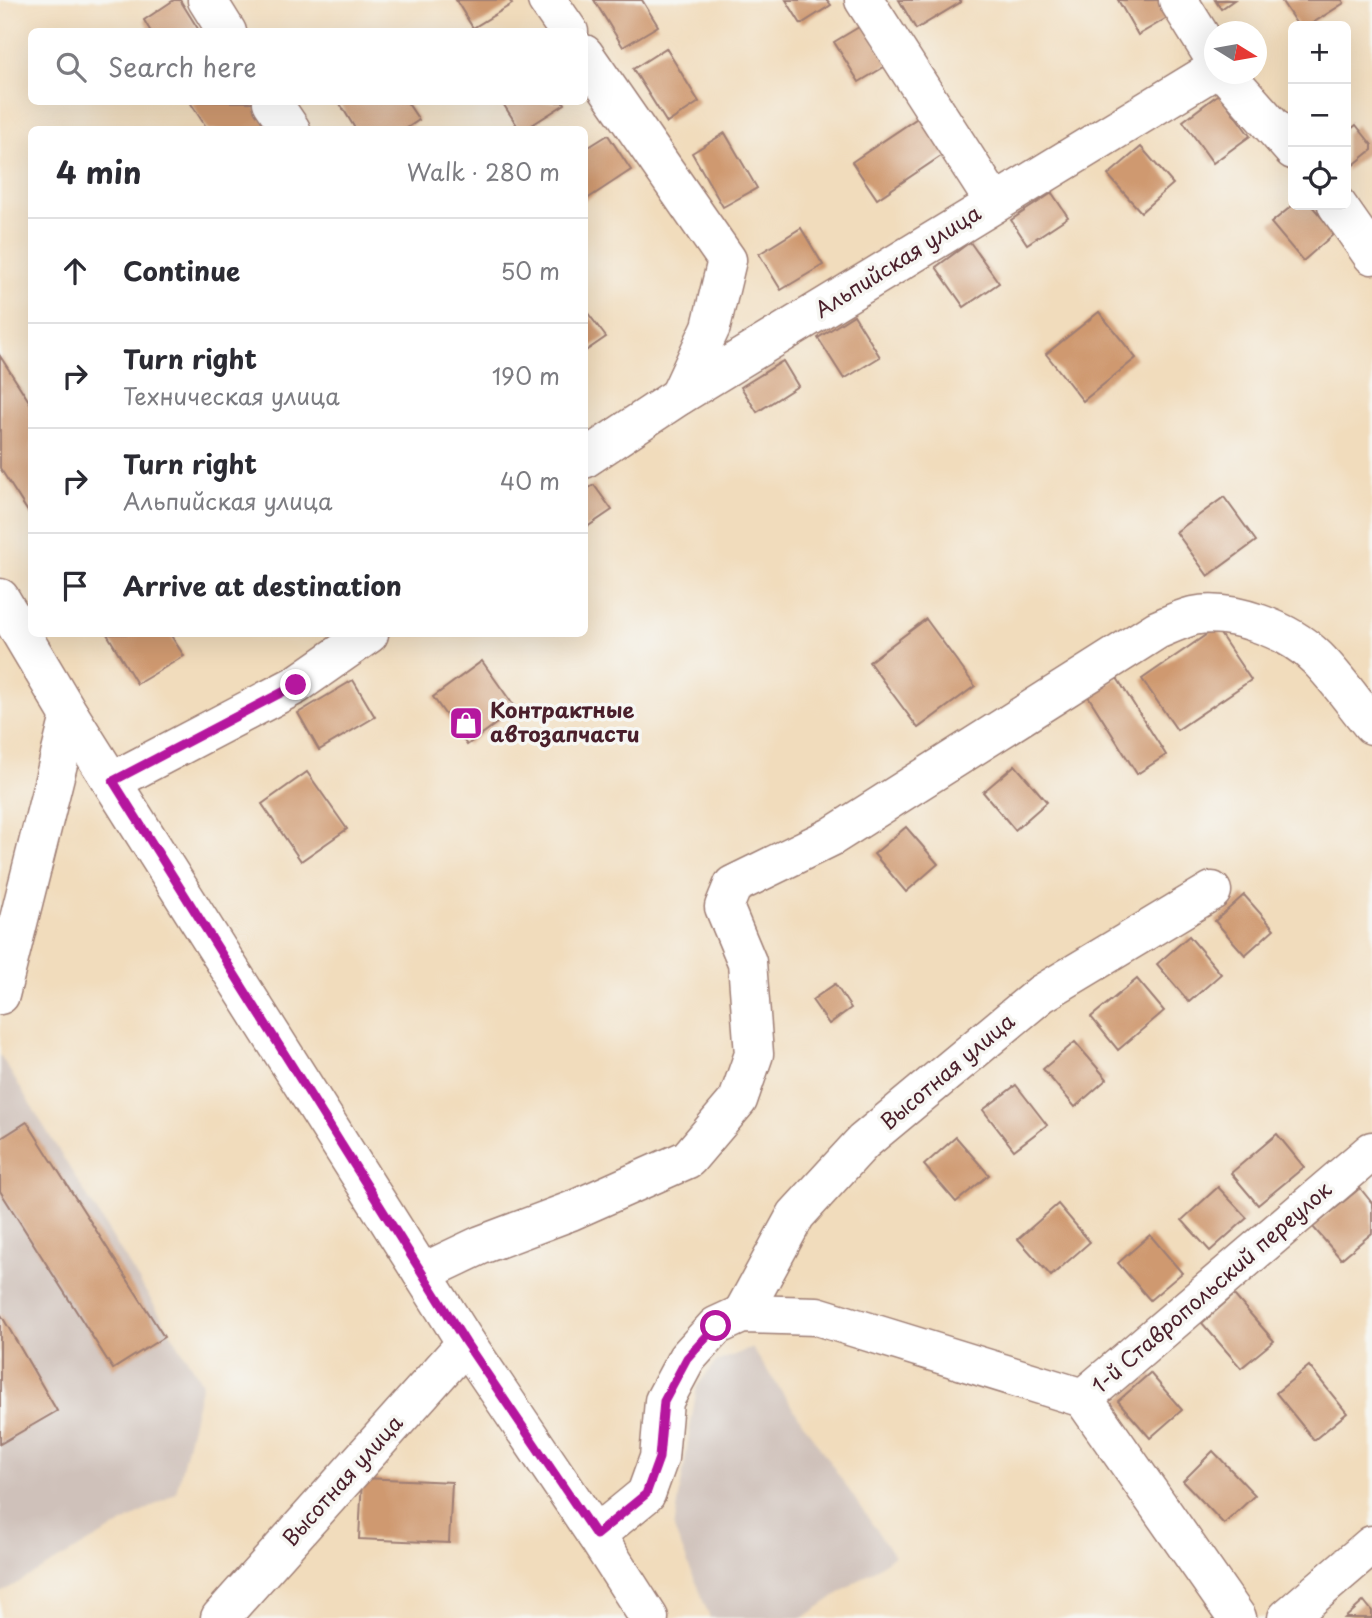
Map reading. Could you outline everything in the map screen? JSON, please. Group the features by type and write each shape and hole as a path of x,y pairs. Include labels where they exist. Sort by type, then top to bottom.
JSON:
{"street":[{"path":"207,0 224,28"},
{"path":"547,0 566,28"},
{"path":"863,0 994,202"},
{"path":"1178,0 1204,42"},
{"path":"588,60 727,260 711,327 679,396"},
{"name":"Альпийская улица","path":"588,456 679,396 1204,76"},
{"path":"1235,84 1290,147"},
{"path":"274,105 287,126"},
{"path":"1340,210 1372,255"},
{"path":"0,598 70,716 466,1343 649,1618"},
{"path":"422,1273 481,1245 571,1211 688,1159 738,1100 754,1054 747,962 724,907 733,885 831,837 1157,630 1192,616 1223,614 1255,621 1316,656 1372,725"},
{"path":"113,781 296,685 365,637"},
{"path":"0,995 70,716"},
{"name":"Высотная улица","path":"743,1314 796,1215 863,1142 1041,994 1212,891"},
{"name":"1-й Ставропольский переулок","path":"1083,1398 1372,1151"},
{"path":"596,1535 646,1494 659,1458 664,1401 687,1358 716,1326 743,1314 817,1316 1083,1398 1237,1618"},
{"name":"Высотная улица","path":"220,1618 466,1343"},
{"path":"1287,1618 1372,1545"}],"shaded area":[{"path":"0,1055 202,1383 176,1493 0,1593"},
{"path":"752,1348 894,1556 803,1618 710,1618 674,1529 697,1386 716,1362"}],"building":[{"path":"174,0 180,0 198,28 149,28 144,20"},
{"path":"456,0 509,0 512,4 473,28"},
{"path":"594,0 642,0 658,26 623,47"},
{"path":"786,0 827,0 831,5 801,24"},
{"path":"899,0 960,0 961,2 916,29"},
{"path":"1118,0 1163,0 1172,15 1138,35"},
{"path":"1215,0 1234,0 1221,9"},
{"path":"1281,0 1342,0 1344,3 1316,21 1295,21"},
{"path":"864,24 889,64 859,82 834,42"},
{"path":"666,48 699,102 667,123 633,69"},
{"path":"1219,94 1250,136 1213,163 1183,121"},
{"path":"192,105 254,105 267,126 205,126"},
{"path":"341,105 409,105 419,120 410,126 354,126"},
{"path":"504,105 563,105 530,126 517,126"},
{"path":"922,115 947,152 877,199 852,162"},
{"path":"1356,125 1372,145 1372,150 1351,167 1351,147 1351,129"},
{"path":"725,133 757,188 723,207 692,153"},
{"path":"608,135 631,170 588,198 588,148"},
{"path":"1141,147 1173,184 1141,212 1108,175"},
{"path":"1052,193 1068,217 1027,244 1011,220"},
{"path":"1288,209 1315,210 1335,233 1303,261 1271,223"},
{"path":"801,228 823,265 781,290 759,254"},
{"path":"970,242 999,283 964,307 936,267"},
{"path":"1099,312 1136,358 1083,401 1046,354"},
{"path":"588,313 606,337 588,349"},
{"path":"854,315 880,357 844,379 818,338"},
{"path":"0,356 28,400 28,512 0,468"},
{"path":"783,361 798,386 757,412 741,387"},
{"path":"594,485 612,510 588,526 588,489"},
{"path":"1224,497 1256,541 1208,576 1176,532"},
{"path":"926,619 975,686 918,728 869,662"},
{"path":"1216,628 1251,680 1177,730 1142,679"},
{"path":"109,637 172,637 184,656 137,684"},
{"path":"482,661 516,709 467,745 433,697"},
{"path":"1117,678 1166,755 1137,774 1088,696"},
{"path":"353,680 375,717 319,750 298,713"},
{"path":"1015,765 1047,802 1015,830 983,792"},
{"path":"307,772 347,829 301,861 262,804"},
{"path":"906,827 938,864 906,892 874,854"},
{"path":"1244,895 1274,929 1245,955 1215,921"},
{"path":"1189,936 1221,974 1189,1002 1157,964"},
{"path":"1137,979 1164,1011 1118,1050 1091,1017"},
{"path":"835,984 851,1008 829,1024 812,1000"},
{"path":"1075,1042 1107,1079 1075,1107 1043,1069"},
{"path":"1016,1085 1047,1125 1014,1150 983,1110"},
{"path":"27,1122 164,1337 113,1369 0,1191 0,1139"},
{"path":"1277,1134 1304,1167 1258,1205 1231,1173"},
{"path":"956,1137 989,1175 956,1202 924,1165"},
{"path":"1218,1187 1247,1218 1210,1251 1182,1220"},
{"path":"1360,1188 1372,1203 1372,1233 1341,1259 1313,1227"},
{"path":"1058,1204 1090,1242 1051,1276 1018,1239"},
{"path":"1150,1235 1182,1273 1150,1300 1118,1263"},
{"path":"1234,1295 1274,1341 1241,1368 1202,1323"},
{"path":"0,1313 57,1411 0,1444"},
{"path":"1309,1366 1347,1413 1314,1440 1276,1393"},
{"path":"1150,1373 1182,1410 1150,1438 1118,1401"},
{"path":"1213,1451 1255,1495 1224,1524 1183,1481"},
{"path":"362,1478 452,1482 449,1543 359,1539"},
{"path":"1364,1601 1372,1611 1372,1618 1345,1618"}],"place":[{"name":"Контрактные автозапчасти","path":"466,723"}],"route":[{"path":"296,685 113,781 466,1343 596,1535 646,1494 659,1458 664,1401 687,1358 716,1326"}]}
